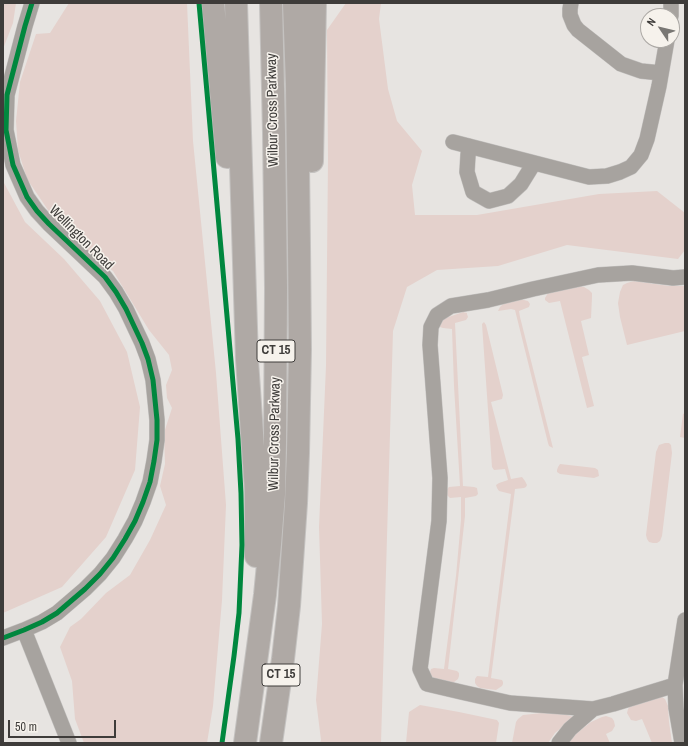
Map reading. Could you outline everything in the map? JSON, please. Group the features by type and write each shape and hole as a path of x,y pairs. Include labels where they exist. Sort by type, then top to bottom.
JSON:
{"highway":[{"path":"213,3 247,360 255,486 256,570 252,697"},
{"path":"236,3 247,360"},
{"name":"Wilbur Cross Parkway","path":"245,743 252,697 270,544 274,494 276,288 274,133 270,3"},
{"name":"Wilbur Cross Parkway","path":"272,743 289,606 296,503 299,414 300,350 294,3"},
{"path":"300,350 311,232 315,3"},
{"path":"283,743 288,696 290,654 289,606"}],"street":[{"name":"Wellington Road","path":"3,638 42,622 57,613 85,589 113,558 135,521 150,482 154,461 157,420 153,380 148,359 126,309 105,277 63,238 37,211 27,197 13,165 6,130 7,95 32,3"},
{"path":"571,3 570,15 578,30 621,64 641,71 661,74"},
{"path":"453,142 589,177 607,176 620,172 631,167 641,155 647,139 666,48"},
{"path":"469,146 467,172 473,192 489,201 508,196 521,184 534,163"},
{"path":"675,685 614,704 593,708 510,702 461,692 427,684 420,669 439,521 440,478 430,345 431,327 437,315 451,306 488,300 598,275 632,273 673,278 685,277"},
{"path":"682,743 676,708 675,685 684,635 685,620"},
{"path":"24,630 69,743"},
{"path":"559,743 570,729 593,708"}],"shaded area":[{"path":"3,3 16,3 13,23 3,49"},
{"path":"69,3 187,3 193,141 216,373 226,505 222,600 213,706 207,743 84,743 75,719 72,681 60,647 70,627 81,619 106,593 130,575 150,540 166,505 160,486 165,464 164,433 172,408 167,398 166,385 172,370 169,355 149,330 113,271 94,257 68,233 48,210 27,179 18,150 16,121 20,82 36,34 50,33"},
{"path":"346,3 381,3 379,19 388,89 397,121 422,151 412,185 415,215 477,215 599,194 657,191 685,213 685,250 678,259 567,245 498,266 437,270 407,287 393,331 381,743 320,743 321,740 316,700 322,624 319,527 326,366 328,159 327,30"},
{"path":"3,181 25,222 64,259 100,301 127,352 140,407 135,470 106,537 62,587 3,613"},
{"path":"634,281 669,286 685,286 685,331 627,345 618,303 623,285"},
{"path":"579,286 584,287 592,293 591,318 581,321 589,355 582,357 594,406 587,408 560,301 549,303 545,300 548,293"},
{"path":"520,299 528,301 530,304 529,307 519,311 553,448 549,446 548,443 515,310 511,309 498,311 504,303"},
{"path":"463,312 467,313 468,317 466,320 455,323 463,486 477,488 478,494 476,496 465,498 465,516 448,669 457,671 459,676 454,682 451,682 435,680 430,672 431,669 434,668 444,669 456,576 461,520 461,497 450,498 446,492 449,487 460,486 452,329 443,328 439,325 443,319"},
{"path":"484,322 503,395 502,399 491,402 511,479 522,477 527,485 524,488 515,489 491,678 502,680 503,684 496,690 480,688 475,683 475,679 477,676 488,677 511,494 499,491 496,485 508,480 505,469 494,470 492,467 482,324"},
{"path":"685,413 685,438 680,437 683,414"},
{"path":"669,443 671,445 672,453 662,536 660,541 653,543 649,542 646,535 656,452 659,445"},
{"path":"560,464 595,468 598,470 599,476 594,478 560,474 557,470"},
{"path":"662,697 665,699 668,706 672,743 652,743 642,719 636,721 631,720 627,713 631,705"},
{"path":"420,705 497,720 499,723 496,743 406,743 409,712"},
{"path":"542,713 563,714 574,717 555,733 548,743 512,743 516,722 518,719 523,715"},
{"path":"606,716 612,718 615,726 612,731 606,734 610,743 566,743 591,722"}],"cycle path":[{"path":"3,638 42,622 57,613 85,589 113,558 135,521 143,502 150,482 157,440 157,420 153,380 142,343 126,309 105,277 37,211 27,197 13,165 6,130 7,95 32,3"},
{"path":"199,3 238,439 241,493 242,545 239,613 222,743"}]}
